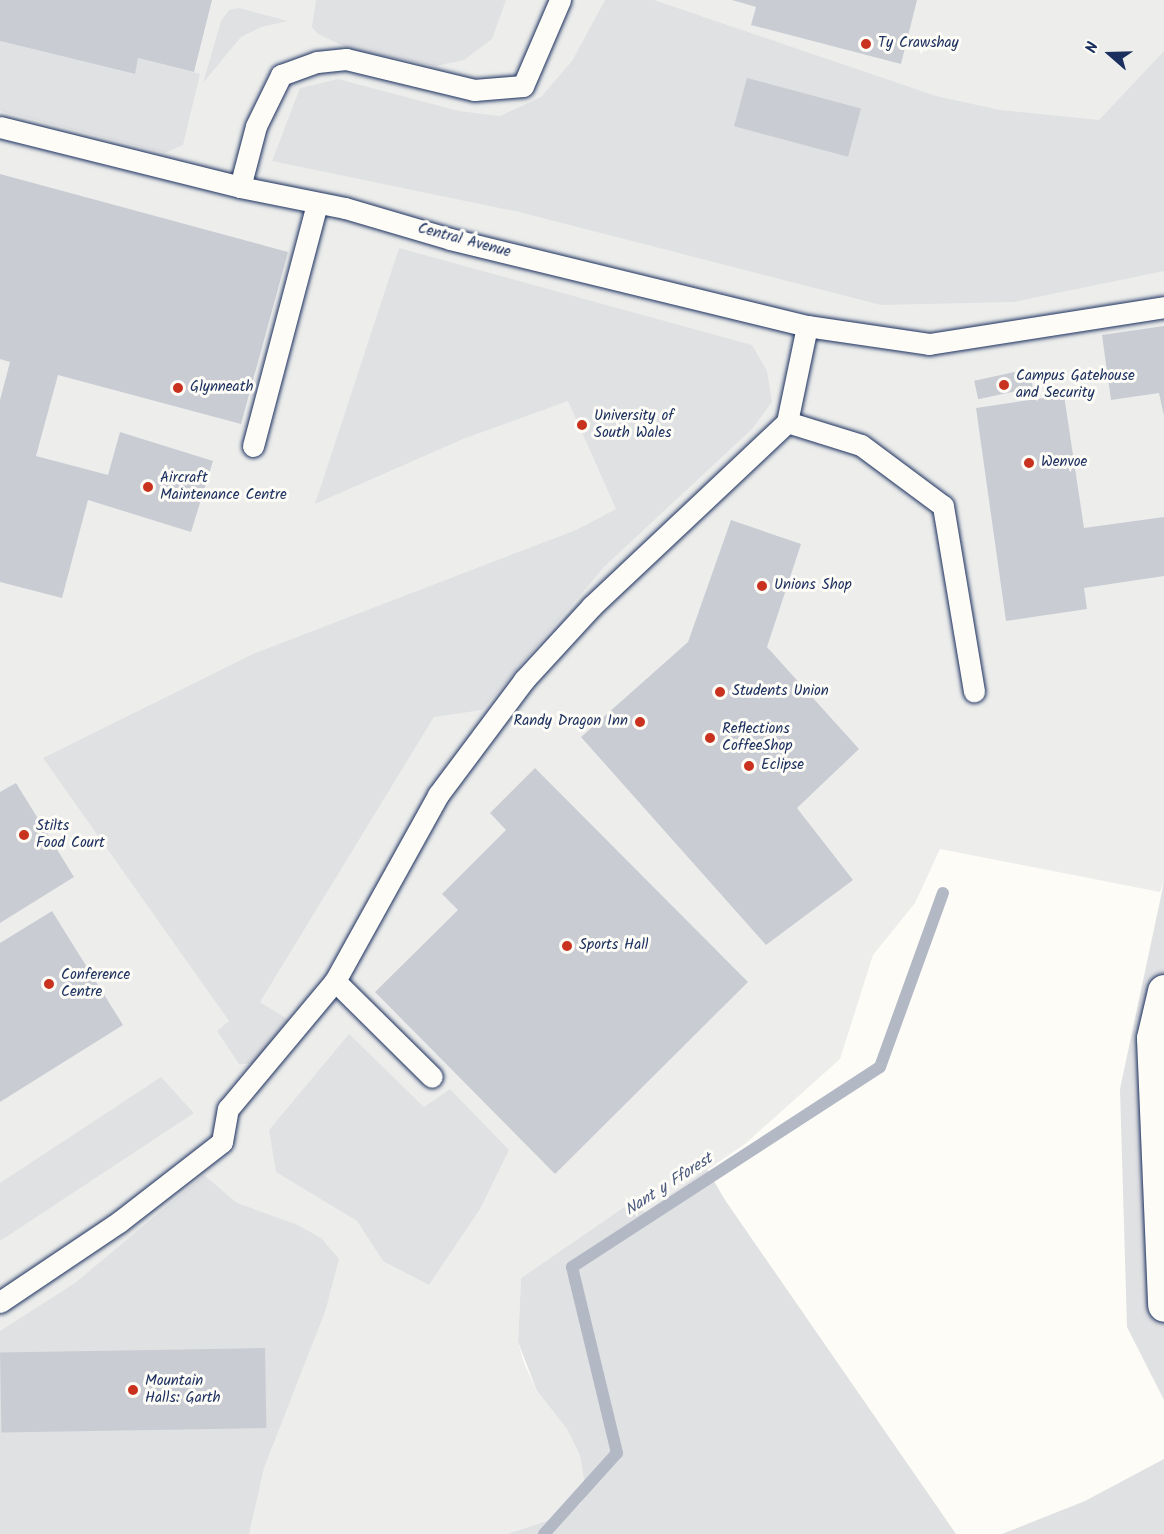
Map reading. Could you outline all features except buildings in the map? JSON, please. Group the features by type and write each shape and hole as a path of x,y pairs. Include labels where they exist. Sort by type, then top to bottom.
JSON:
{"street":[{"path":"1164,991 1153,1038 1164,1305"}],"lane":[{"path":"240,187 256,126 281,75 317,62 346,58 474,90 523,86 560,0"},
{"name":"Central Avenue","path":"0,127 240,187 317,202 807,326 929,344 1164,307"},
{"path":"253,446 317,202"},
{"path":"0,1302 119,1222 222,1142 228,1109 335,981 438,795 524,680 592,606 787,422 807,326"},
{"path":"787,422 861,445 943,506 974,691"},
{"path":"335,981 432,1077"}],"shaded area":[{"name":"University of South Wales","path":"0,0 1164,0 1164,882 1160,892 940,849 915,903 873,955 840,1059 745,1144 645,1212 627,1205 521,1278 518,1342 524,1363 537,1391 567,1429 580,1456 584,1480 581,1503 570,1513 507,1534 0,1534"},
{"path":"316,0 506,0 492,39 464,60 436,66 352,50 318,34 312,27"},
{"path":"605,0 654,0 936,96 1000,110 1099,120 1164,51 1164,271 1014,302 881,305 519,212 272,161 300,88 338,79 459,111 500,116 541,97 572,61"},
{"path":"239,8 288,21 261,27 241,37 203,83 221,21 229,10"},
{"path":"0,41 134,74 138,58 200,74 183,145 165,153 0,111"},
{"path":"399,248 752,345 767,371 772,402 752,429 605,566 482,710 434,717 260,1002 292,1022 255,1064 239,1064 217,1031 229,1021 43,758 253,654 576,530 616,509 568,401 463,439 315,504"},
{"path":"1164,882 1164,1400 1127,1327 1120,1089"},
{"path":"349,1034 424,1107 450,1089 509,1150 480,1209 429,1285 383,1261 357,1221 276,1172 269,1130"},
{"path":"161,1077 194,1113 0,1241 0,1183"},
{"path":"707,1169 725,1200 956,1534 507,1534 570,1513 581,1503 584,1480 580,1456 567,1429 537,1391 518,1342 521,1278 627,1205 645,1212"},
{"path":"204,1175 237,1203 298,1225 321,1238 339,1259 326,1309 264,1468 249,1534 0,1534 0,1331 75,1283"},
{"path":"1164,1459 1164,1534 1002,1534 1085,1501"}],"waterway":[{"name":"Nant y Fforest","path":"544,1534 617,1453 572,1267 880,1067 943,893"}],"place":[{"name":"Ty Crawshay","path":"866,44"},
{"name":"Campus Gatehouse and Security","path":"1004,385"},
{"name":"Glynneath","path":"178,388"},
{"name":"University of South Wales","path":"582,425"},
{"name":"Wenvoe","path":"1029,463"},
{"name":"Aircraft Maintenance Centre","path":"148,487"},
{"name":"Unions Shop","path":"762,586"},
{"name":"Students Union","path":"720,692"},
{"name":"Randy Dragon Inn","path":"640,722"},
{"name":"Reflections CoffeeShop","path":"710,738"},
{"name":"Eclipse","path":"749,766"},
{"name":"Stilts Food Court","path":"24,835"},
{"name":"Sports Hall","path":"567,946"},
{"name":"Conference Centre","path":"49,984"},
{"name":"Mountain Halls: Garth","path":"133,1390"}]}
